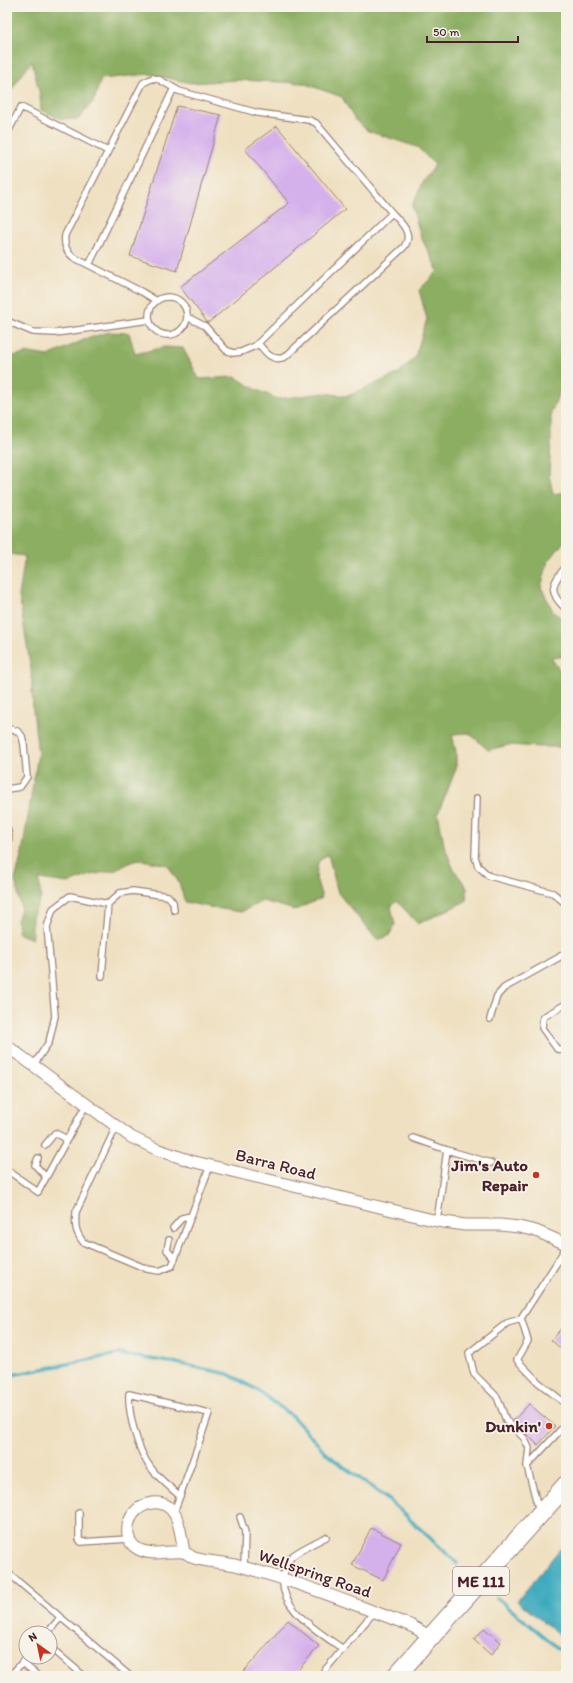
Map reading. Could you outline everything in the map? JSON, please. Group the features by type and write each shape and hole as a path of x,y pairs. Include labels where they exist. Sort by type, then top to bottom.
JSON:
{"main road":[{"name":"ME 111","path":"396,1676 566,1485"}],"street":[{"name":"Barra Road","path":"7,1046 116,1127 141,1143 156,1149 210,1166 437,1221 465,1225 500,1225 519,1227 536,1231 566,1244"},
{"path":"129,1539 127,1529 133,1514 140,1507 150,1503 161,1504 174,1512 179,1524 184,1552"},
{"name":"Wellspring Road","path":"129,1539 137,1549 148,1553 184,1552 193,1558 244,1567 282,1578 410,1624 431,1637"}],"lane":[{"path":"157,301 73,257 67,252 64,243 65,234 143,83 153,78 160,80 179,91 258,113 309,120 316,123 405,227 408,239 404,247 286,357 276,359 272,358 258,343"},
{"path":"89,265 174,88"},
{"path":"7,134 21,107 108,151"},
{"path":"187,317 205,326 226,350 233,353 241,352 258,343 392,213"},
{"path":"165,298 177,300 185,309 187,317 184,327 179,331 168,335 155,331 149,320 151,308 157,301 165,298"},
{"path":"7,321 33,332 56,333 149,320"},
{"path":"566,567 554,581 554,589 558,602 566,609"},
{"path":"7,728 17,731 22,736 27,769 27,776 20,787 7,789"},
{"path":"476,798 475,857 478,866 489,876 552,893 566,904"},
{"path":"7,828 7,852"},
{"path":"102,976 108,904 120,893 133,891 168,896 173,902 174,910"},
{"path":"32,1066 50,1042 55,1016 47,927 53,909 70,896 108,904"},
{"path":"490,1019 498,996 504,988 566,952"},
{"path":"566,1004 543,1017 542,1028 557,1049 566,1050"},
{"path":"7,1170 38,1192 86,1105"},
{"path":"116,1127 76,1212 76,1233 83,1242 147,1269 159,1271 172,1266 210,1166"},
{"path":"45,1145 55,1133 67,1139"},
{"path":"413,1138 491,1163"},
{"path":"437,1221 447,1150"},
{"path":"38,1158 35,1165 46,1177"},
{"path":"173,1228 182,1218 191,1216"},
{"path":"168,1240 167,1250 175,1259"},
{"path":"540,1515 527,1466 529,1448 524,1438 506,1420 497,1397 474,1374 469,1354 507,1323 522,1319 566,1247"},
{"path":"522,1319 528,1341 517,1360 538,1382 566,1404"},
{"path":"174,1512 180,1496 198,1447 209,1413 129,1394 131,1415 145,1459 150,1468 160,1479 180,1496"},
{"path":"527,1466 566,1424"},
{"path":"79,1513 78,1539 81,1542 129,1539"},
{"path":"240,1517 246,1532 244,1567"},
{"path":"326,1537 291,1557 282,1578 285,1594 292,1608 306,1622 343,1649"},
{"path":"7,1572 130,1676"},
{"path":"320,1676 374,1612"},
{"path":"54,1625 61,1617"},
{"path":"58,1654 84,1676"},
{"path":"10,1676 19,1665"},
{"path":"25,1665 38,1676"}],"green space":[{"path":"7,7 566,7 566,385 561,387 551,413 549,475 553,494 566,492 566,539 548,562 541,587 553,611 566,622 566,656 551,658 566,679 566,747 509,745 488,750 469,733 452,734 456,752 456,769 438,813 444,845 453,868 467,888 466,901 418,924 397,901 391,907 395,924 389,936 377,940 338,893 328,854 318,862 316,878 322,898 295,910 263,901 241,912 185,902 179,883 168,865 137,859 116,870 91,875 68,883 39,879 41,898 32,917 32,939 18,933 17,921 21,908 15,880 22,853 38,754 33,711 31,670 19,596 25,556 7,554 7,357 30,353 48,356 86,339 109,332 129,333 135,354 165,347 183,348 199,379 235,377 259,391 278,399 323,393 348,396 399,373 415,357 427,319 419,290 438,271 421,237 412,206 423,181 435,165 417,147 368,131 355,120 342,97 303,83 238,80 191,83 149,74 101,79 94,100 79,119 61,119 41,110 40,95 32,62 24,71 7,97"}],"water":[{"path":"560,1549 566,1552 566,1640 517,1601"}],"building":[{"path":"177,106 221,115 177,271 130,256"},
{"path":"277,126 345,209 208,323 180,287 289,203 245,149"},
{"path":"566,1323 566,1353 551,1340"},
{"path":"529,1404 555,1426 538,1445 513,1421"},
{"path":"371,1528 401,1543 383,1580 352,1565"},
{"path":"288,1620 319,1646 293,1676 240,1676"},
{"path":"484,1628 501,1642 491,1655 474,1640"}],"waterway":[{"path":"7,1376 118,1354 176,1363 228,1374 257,1390 292,1416 328,1455 390,1501 457,1563"},
{"path":"497,1598 566,1655"}],"place":[{"name":"Jim's Auto Repair","path":"536,1175"},
{"name":"Dunkin'","path":"549,1426"}]}
